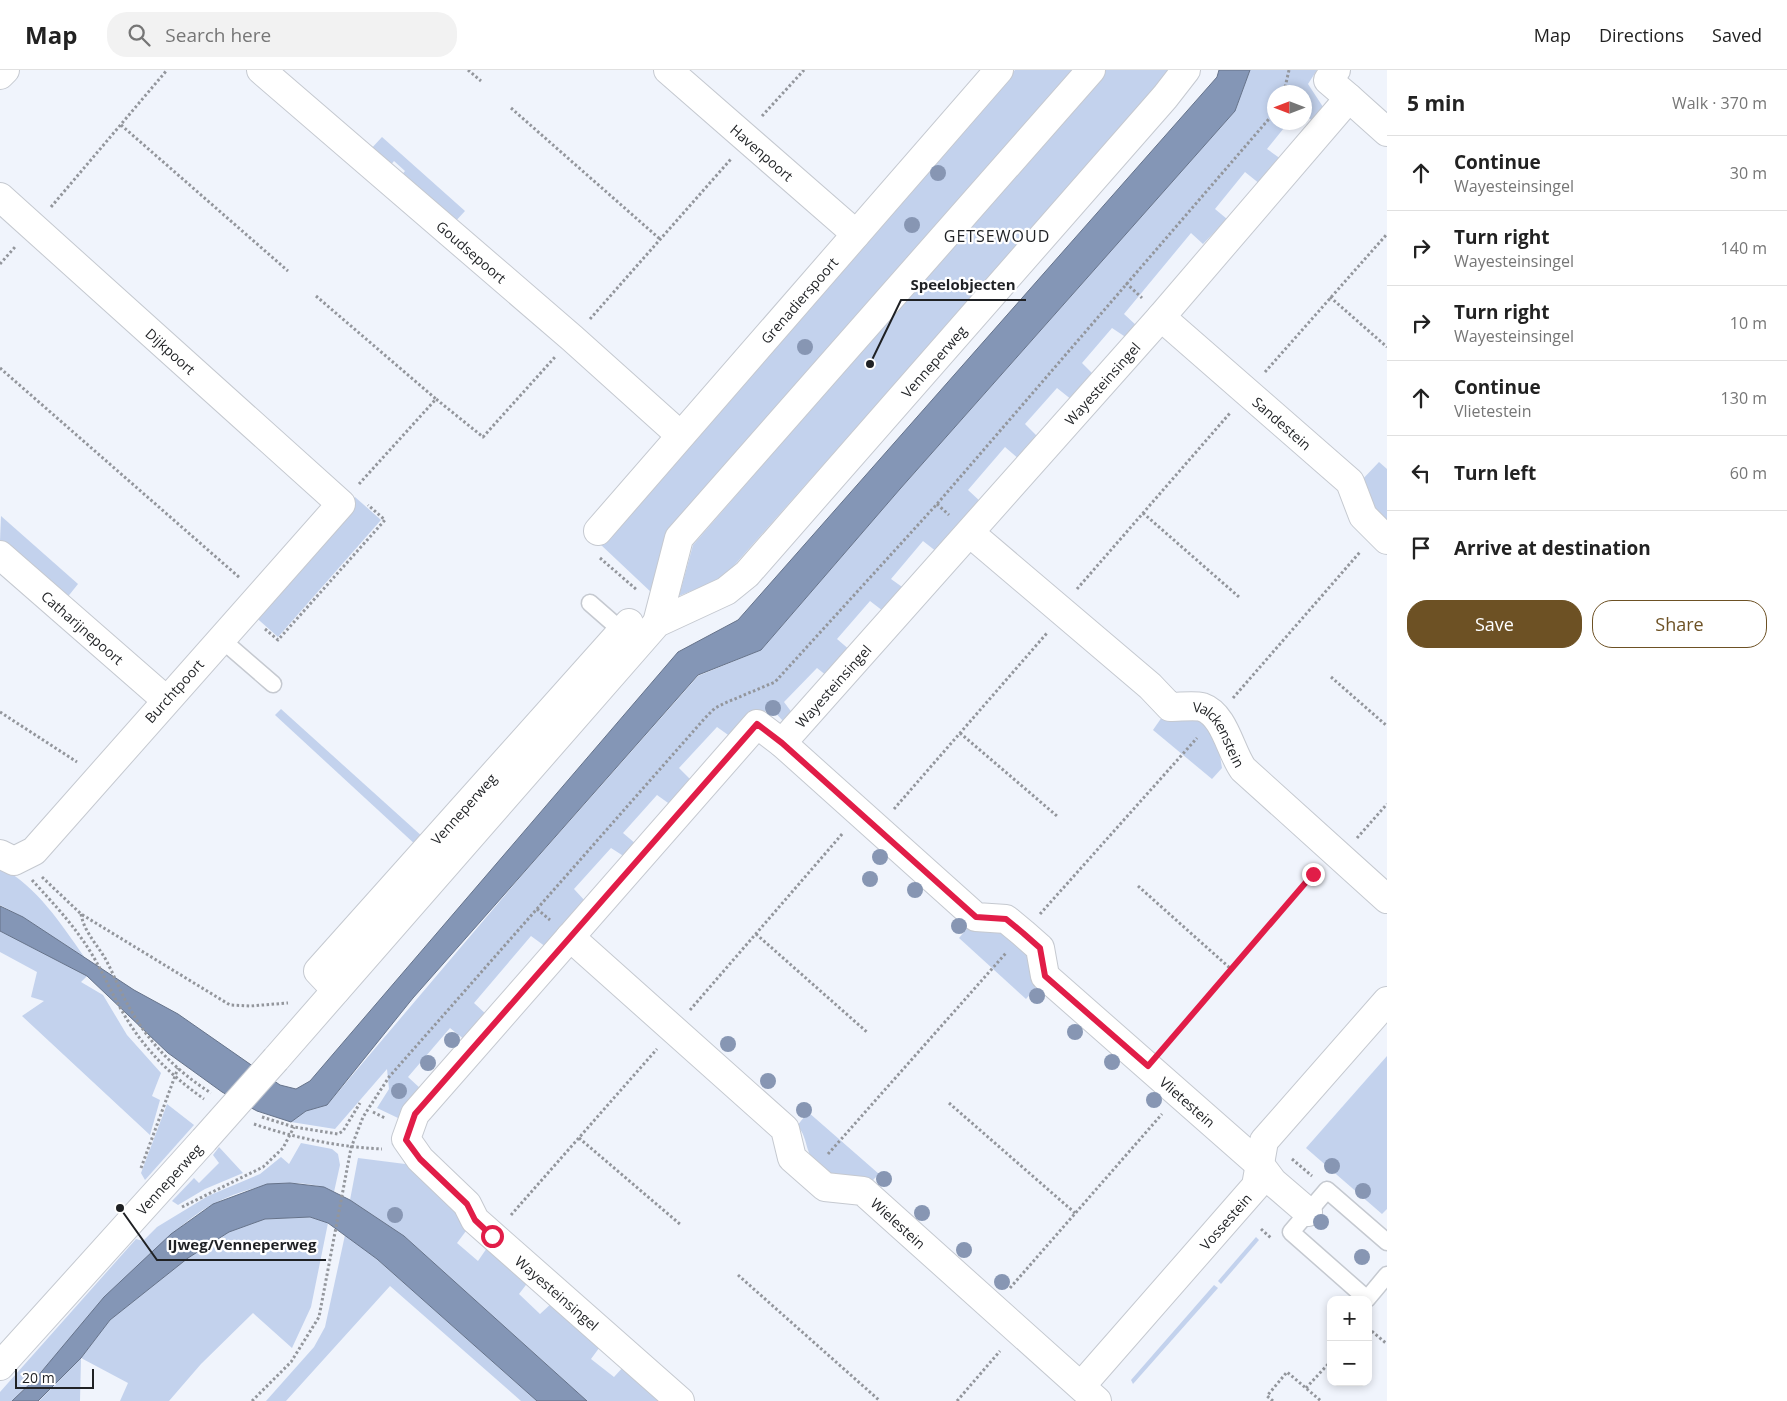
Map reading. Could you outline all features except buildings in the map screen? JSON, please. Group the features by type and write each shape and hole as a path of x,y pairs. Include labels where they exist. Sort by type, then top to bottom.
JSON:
{"street":[{"path":"0,75 5,70"},
{"name":"Goudsepoort","path":"261,70 572,338 680,435"},
{"name":"Havenpoort","path":"668,70 856,234"},
{"name":"Grenadierspoort","path":"597,542 680,435 999,70"},
{"name":"Venneperweg","path":"656,623 680,538 1091,70"},
{"name":"Venneperweg","path":"0,1366 138,1215 276,1059 327,980 622,640 726,591 747,574 1152,112 1186,70"},
{"path":"1336,70 1328,80 1387,132"},
{"name":"Wayesteinsingel","path":"680,1401 475,1220 467,1204 420,1159 406,1140 415,1114 757,724 782,743 1161,317 1349,98"},
{"name":"Dijkpoort","path":"0,197 353,499"},
{"name":"Sandestein","path":"1161,317 1350,482 1363,516 1382,536"},
{"name":"Burchtpoort","path":"17,862 34,851 97,777 252,603 353,499"},
{"name":"Valckenstein","path":"970,533 1150,686 1170,707 1203,707 1223,724 1234,756 1242,769 1387,899"},
{"name":"Catharijnepoort","path":"0,555 166,700"},
{"name":"Vlietestein","path":"782,743 976,917 1006,919 1040,948 1045,976 1261,1166 1273,1182 1308,1212"},
{"name":"Wielestein","path":"570,937 785,1129 792,1158 810,1174 825,1187 863,1191 1089,1394"},
{"name":"Vossestein","path":"1089,1394 1256,1186 1264,1141 1387,1001"}],"lane":[{"path":"590,603 622,640"},
{"path":"221,638 273,684"},
{"path":"1387,1242 1327,1190 1290,1232 1367,1298 1387,1275"}],"path":[{"path":"0,264 34,227 167,70"},
{"path":"468,70 481,81"},
{"path":"316,296 436,399 483,436 661,240 741,148 744,137 804,70"},
{"path":"1286,85 1289,70"},
{"path":"511,108 661,240"},
{"path":"252,1401 291,1362 319,1317 347,1170 357,1130 368,1108 389,1077 715,708 774,682 936,504 1267,121"},
{"path":"121,125 288,272"},
{"path":"877,829 960,733 1143,513 1387,234"},
{"path":"1330,297 1387,347"},
{"path":"0,368 252,603 278,640 385,520 353,499 436,399"},
{"path":"1143,513 1239,597"},
{"path":"810,1174 1215,718 1382,536"},
{"path":"597,542 643,596 627,616 622,640"},
{"path":"1331,677 1387,726"},
{"path":"0,712 97,777"},
{"path":"960,733 1057,816"},
{"path":"1148,1066 1231,969 1337,854 1387,804"},
{"path":"17,862 81,914 230,1005 283,1005 327,980"},
{"path":"17,862 72,924 89,949 121,1009 150,1053 174,1077"},
{"path":"1138,886 1231,969"},
{"path":"81,914 83,926 106,960 137,1020"},
{"path":"756,934 868,1033"},
{"path":"140,1170 178,1068"},
{"path":"993,1307 1180,1094"},
{"path":"949,1103 1075,1214"},
{"path":"138,1215 156,1221 263,1167 283,1148 294,1127"},
{"path":"579,1138 681,1225"},
{"path":"738,1275 880,1401"},
{"path":"956,1401 1018,1329"},
{"path":"1372,1331 1387,1344"},
{"path":"1306,1388 1327,1365"},
{"path":"1273,1401 1267,1396 1288,1372 1321,1401"}],"shaded area":[{"path":"1015,70 1085,70 668,543 653,594 600,544"},
{"path":"1105,70 1173,70 723,578 679,596 693,545"},
{"path":"1219,70 1250,70 1235,111 900,489 761,650 698,675 413,998 327,1105 306,1111 291,1122 257,1111 222,1092 168,1053 87,976 0,931 0,906 23,917 134,990 178,1014 280,1085 296,1089 310,1081 678,652 738,620 1217,77"},
{"path":"1250,70 1317,70 1309,85 1267,85 1267,130 1282,130 1267,149 1281,159 1260,184 1245,172 1215,209 1227,219 1203,244 1191,233 1124,314 1137,326 1127,338 1112,328 1082,363 1094,375 1072,400 1057,388 1025,424 1039,438 1019,459 1005,447 968,490 981,502 937,552 923,541 891,579 905,589 883,611 870,601 837,639 851,651 827,676 817,668 784,702 793,714 783,721 770,707 731,737 717,727 679,768 691,780 671,805 657,795 623,833 636,844 625,857 611,848 574,889 586,902 546,947 531,936 474,1003 487,1015 465,1040 450,1028 408,1077 421,1089 398,1118 377,1108 389,1089 387,1069 335,1129 291,1122 306,1111 327,1105 522,875 698,676 761,650 900,489 1235,111"},
{"path":"1312,90 1325,110 1314,122 1312,120"},
{"path":"382,137 465,211 453,224 400,177 405,171 394,161 389,167 370,150"},
{"path":"1379,462 1387,469 1387,532 1372,516 1369,490 1361,481"},
{"path":"355,497 381,520 278,637 252,614"},
{"path":"1,516 78,584 66,599 0,541"},
{"path":"281,709 424,838 417,846 275,715"},
{"path":"1162,717 1199,718 1217,737 1222,768 1212,779 1153,730"},
{"path":"0,867 25,884 37,895 85,958 23,917 0,905"},
{"path":"971,924 1002,929 1027,952 1039,984 1026,999 959,938"},
{"path":"0,931 87,976 81,982 103,995 127,1035 161,1073 152,1096 160,1100 150,1135 22,1016 44,1001 31,997 37,972 0,952"},
{"path":"1387,1056 1387,1209 1382,1214 1306,1148"},
{"path":"167,1104 194,1125 145,1180 141,1173"},
{"path":"808,1112 879,1174 866,1187 831,1177 817,1167 808,1150 803,1134 797,1126"},
{"path":"301,1143 332,1149 338,1154 340,1165 334,1192 304,1184 273,1184 241,1192 200,1212 175,1231 152,1254 12,1401 0,1401 0,1392 136,1239 143,1241 157,1227 208,1196 260,1174 281,1157 289,1164"},
{"path":"219,1147 243,1173 205,1189 178,1205 172,1201 194,1178 199,1183 219,1163 213,1155"},
{"path":"358,1158 413,1165 455,1203 469,1227 457,1243 478,1261 489,1245 529,1281 519,1294 540,1314 553,1302 602,1344 591,1359 614,1377 625,1365 666,1401 587,1401 404,1236 350,1200"},
{"path":"290,1183 324,1187 350,1200 404,1236 587,1401 537,1401 377,1259 328,1223 310,1217 265,1219 229,1232 188,1258 110,1320 81,1358 38,1401 12,1401 37,1377 104,1297 171,1234 213,1204 267,1184"},
{"path":"310,1217 328,1223 311,1307 292,1348 253,1313 201,1364 169,1401 120,1401 128,1383 81,1358 110,1320 188,1258 229,1232 265,1219"},
{"path":"345,1235 377,1259 537,1401 521,1401 390,1286 286,1401 266,1401 314,1347 325,1327"},
{"path":"1256,1237 1259,1240 1221,1284 1218,1281"},
{"path":"1214,1285 1218,1288 1133,1384 1131,1380"},
{"path":"81,1358 80,1401 39,1401"}],"place":[{"name":"Speelobjecten","path":"870,364"},
{"name":"IJweg/Venneperweg","path":"120,1208"}],"district":[{"name":"GETSEWOUD","path":"997,236"}],"route":[{"path":"492,1236 475,1220 467,1204 420,1159 406,1140 415,1114 757,724 782,743 976,917 1006,919 1040,948 1045,976 1148,1066 1313,874"}]}
